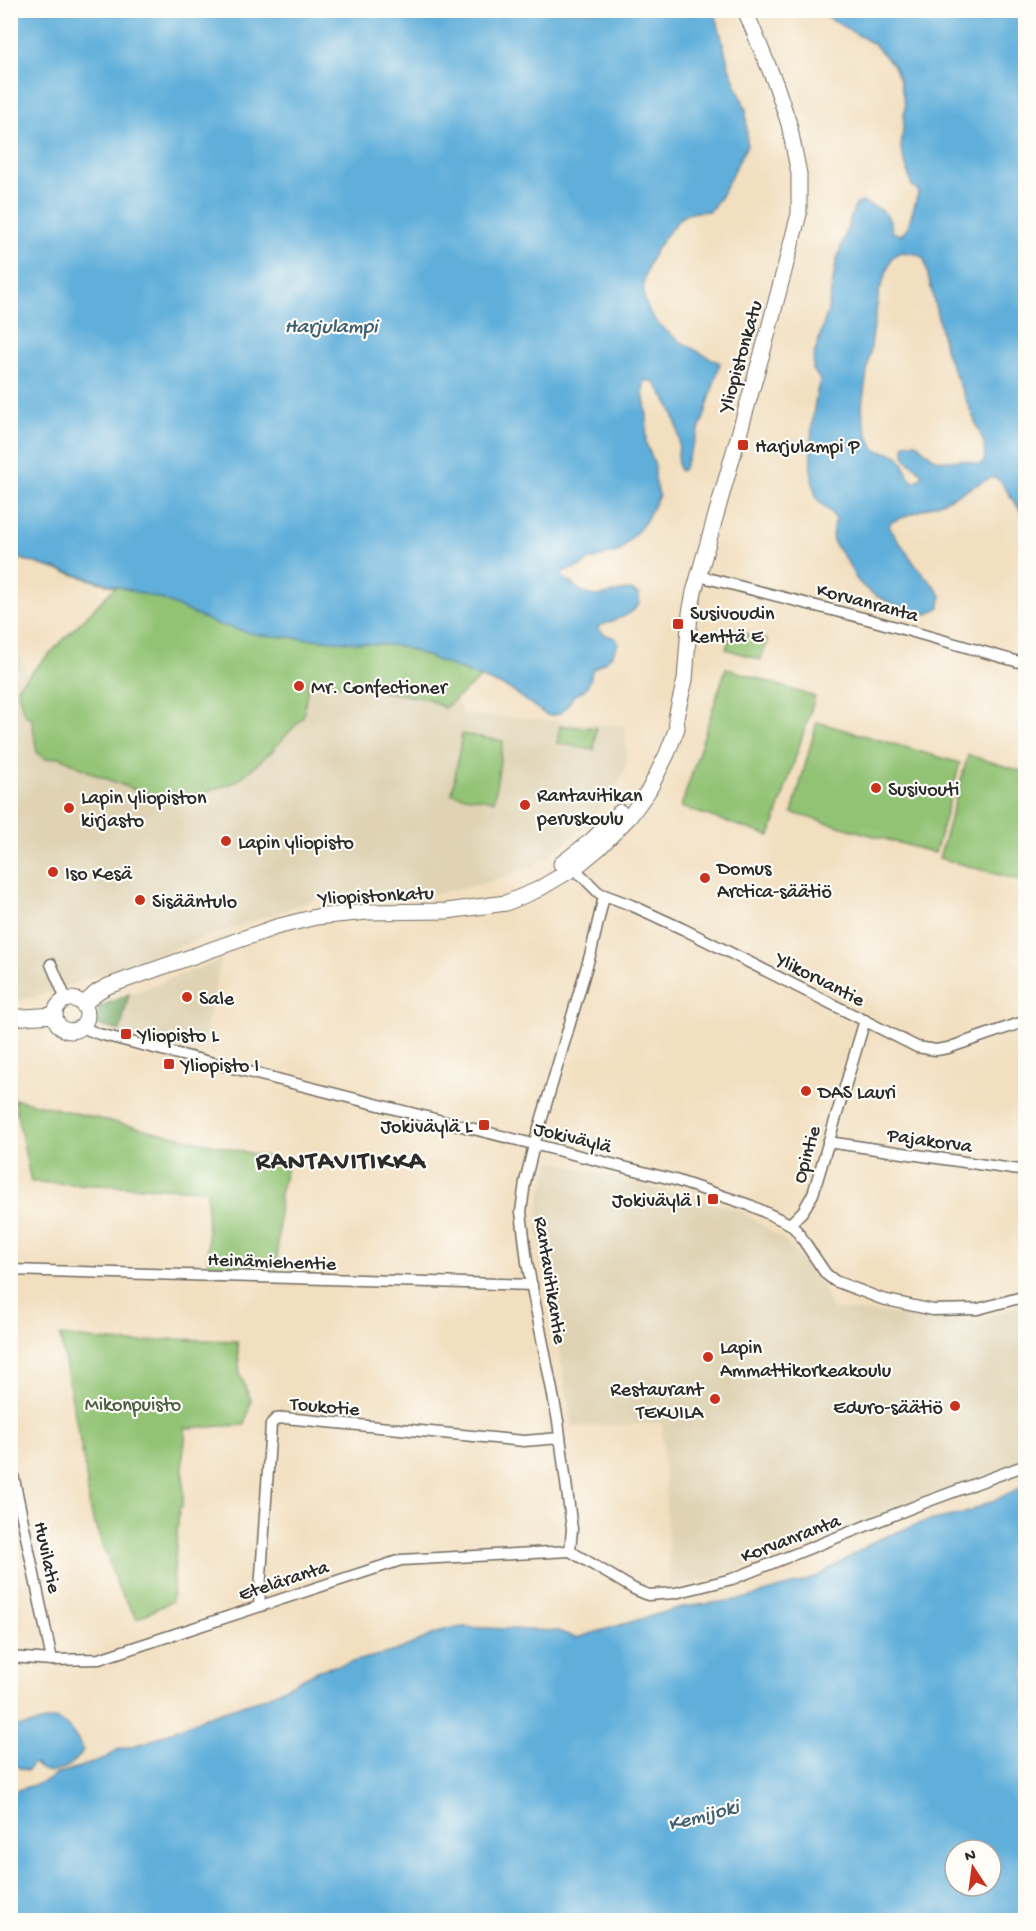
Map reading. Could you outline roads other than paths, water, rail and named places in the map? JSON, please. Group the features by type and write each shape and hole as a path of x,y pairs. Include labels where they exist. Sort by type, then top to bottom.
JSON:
{"street":[{"name":"Yliopistonkatu","path":"83,1005 97,992 108,986 296,921 340,914 438,912 472,907 534,881 599,848 630,816 649,790 677,728 676,717 685,680 690,613 799,214 799,174 787,117 771,71 745,10"},
{"name":"Korvanranta","path":"699,576 871,620 1026,664"},
{"path":"573,862 592,888 604,896"},
{"name":"Ylikorvantie","path":"604,896 631,905 665,921 909,1043 936,1050 958,1045 1026,1021"},
{"name":"Rantavitikantie","path":"570,1551 572,1529 560,1438 524,1240 521,1212 534,1145 591,952 604,896"},
{"path":"51,964 66,999"},
{"path":"66,999 75,999 83,1005 86,1019 81,1027 71,1031 58,1025 54,1015 57,1005 66,999"},
{"path":"10,1018 54,1015"},
{"name":"Opintie","path":"790,1224 810,1201 865,1020"},
{"name":"Jokiväylä","path":"81,1027 99,1034 675,1180 752,1206 790,1224 826,1274 843,1284 882,1299 933,1310 978,1309 1026,1296"},
{"name":"Pajakorva","path":"828,1142 1026,1171"},
{"name":"Heinämiehentie","path":"10,1270 532,1285"},
{"name":"Toukotie","path":"259,1606 270,1425 276,1419 285,1418 524,1442 560,1438"},
{"name":"Huvilatie","path":"10,1460 52,1660"},
{"name":"Korvanranta","path":"570,1551 648,1595 675,1593 732,1579 1026,1465"},
{"name":"Eteläranta","path":"10,1657 52,1660 99,1659 401,1560 570,1551"}],"water":[{"name":"Harjulampi","path":"10,11 712,11 716,16 729,67 746,110 747,145 721,196 710,211 693,212 683,216 664,238 652,256 644,287 648,309 661,326 680,341 720,363 704,417 683,470 680,471 677,461 679,443 677,426 672,411 654,382 646,380 644,383 643,393 647,416 646,443 655,466 655,480 659,495 645,522 620,551 590,560 577,568 564,571 561,575 581,591 595,596 631,590 639,595 639,604 625,616 597,628 606,635 616,638 618,643 611,656 592,670 591,679 585,689 574,695 560,713 546,715 510,689 401,646 259,635 216,624 161,599 11,556"},
{"path":"816,11 1025,11 1025,518 1001,482 996,478 990,478 944,501 891,522 889,526 891,530 916,566 941,596 940,607 928,614 881,598 858,581 834,544 832,536 836,520 818,500 812,474 812,423 820,380 813,369 814,356 828,310 836,263 853,211 856,205 862,202 879,209 887,215 892,232 901,235 907,229 918,194 918,190 912,186 901,149 905,106 900,81 894,66 874,44","holes":["900,252 917,254 924,258 946,352 984,443 985,458 983,463 977,465 963,460 944,461 932,457 915,442 905,444 906,459 923,475 913,482 899,457 874,447 866,429 862,405 879,292 892,257"]},
{"name":"Kemijoki","path":"1025,1486 1025,1920 11,1920 10,1793 49,1780 54,1775 105,1759 117,1750 147,1742 206,1717 267,1697 319,1670 396,1651 446,1629 463,1627 558,1631 576,1638 682,1607 743,1599 815,1578 877,1540 923,1522 966,1513"},
{"path":"54,1719 64,1723 75,1736 83,1750 79,1756 68,1766 55,1771 41,1769 32,1764 27,1771 11,1764 11,1726 25,1726"}],"place":[{"name":"Harjulampi P","path":"743,445"},
{"name":"Susivoudin kenttä E","path":"678,624"},
{"name":"Mr. Confectioner","path":"299,686"},
{"name":"Susivouti","path":"876,788"},
{"name":"Rantavitikan peruskoulu","path":"525,805"},
{"name":"Lapin yliopiston kirjasto","path":"69,808"},
{"name":"Lapin yliopisto","path":"226,841"},
{"name":"Iso Kesä","path":"53,872"},
{"name":"Domus Arctica-säätiö","path":"705,878"},
{"name":"Sisääntulo","path":"140,900"},
{"name":"Sale","path":"187,997"},
{"name":"Yliopisto L","path":"126,1034"},
{"name":"Yliopisto I","path":"169,1064"},
{"name":"DAS Lauri","path":"806,1091"},
{"name":"Jokiväylä L","path":"484,1125"},
{"name":"Jokiväylä I","path":"713,1199"},
{"name":"Lapin Ammattikorkeakoulu","path":"708,1357"},
{"name":"Restaurant TEKUILA","path":"715,1399"},
{"name":"Eduro-säätiö","path":"955,1406"}],"district":[{"name":"RANTAVITIKKA","path":"341,1159"}],"park label":[{"name":"Mikonpuisto","path":"133,1403"}]}
